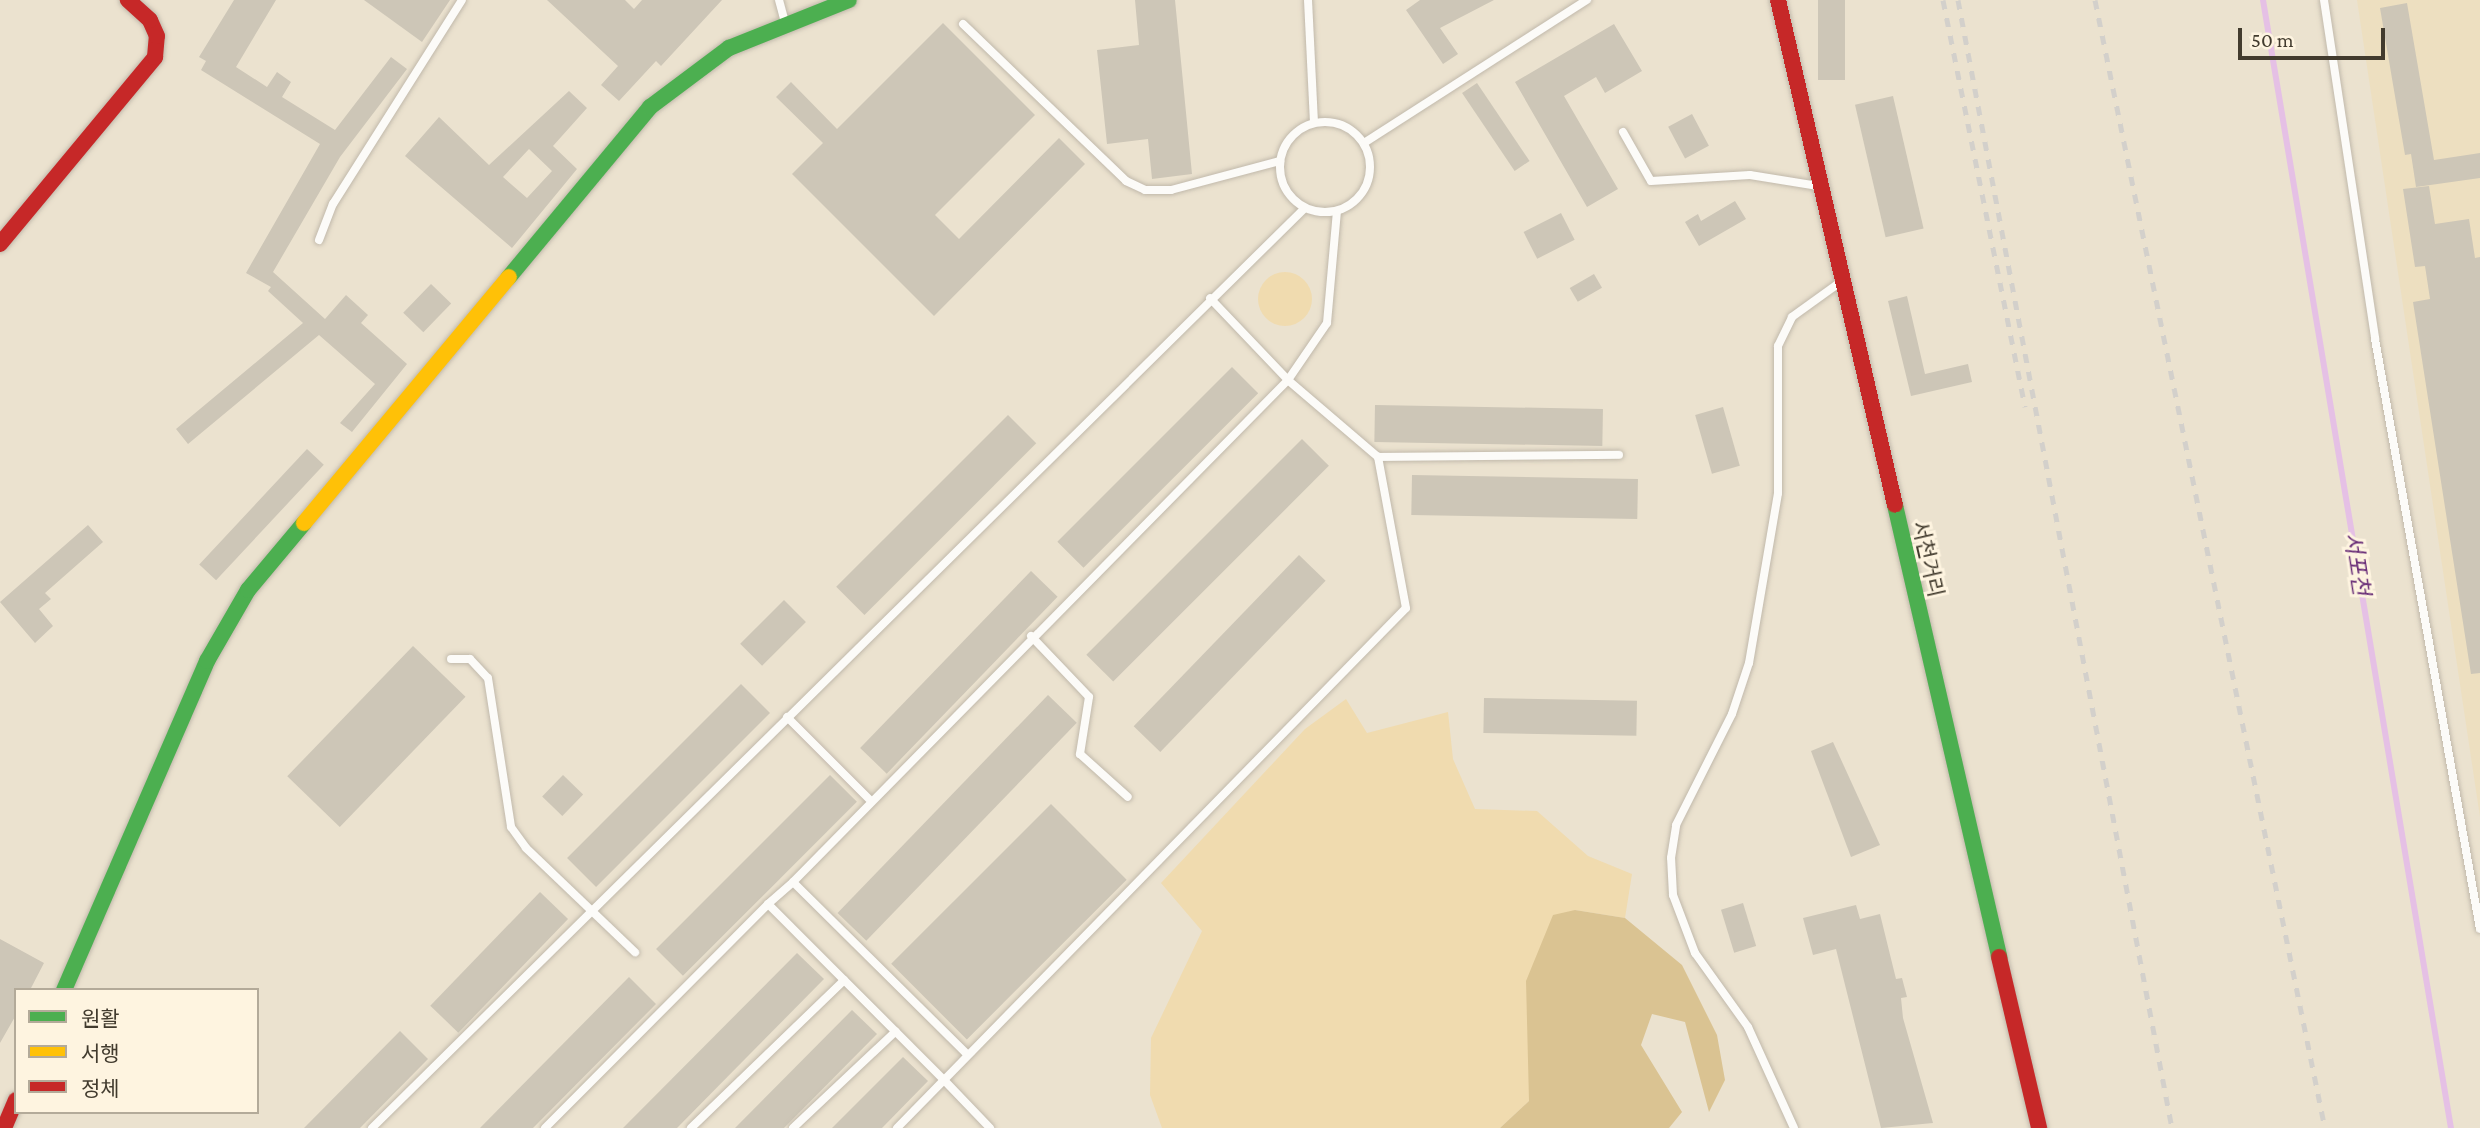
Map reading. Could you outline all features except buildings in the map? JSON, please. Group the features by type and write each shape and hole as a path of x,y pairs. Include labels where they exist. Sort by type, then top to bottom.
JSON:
{"street":[{"path":"0,244 155,57 157,36 150,20 128,0"},
{"path":"65,988 207,661 248,590 650,107 729,48 849,0"},
{"name":"서천거리","path":"1778,0 1841,282 2039,1128"},
{"path":"4,1128 14,1105"}],"lane":[{"path":"320,240 333,204 462,0"},
{"path":"779,0 786,25"},
{"path":"1308,0 1314,123"},
{"path":"1364,143 1587,0"},
{"path":"2324,0 2375,339 2480,929"},
{"path":"963,24 1126,181 1145,190 1171,190 1280,161"},
{"path":"1314,123 1342,125 1364,143 1371,170 1361,197 1337,212 1305,208 1286,192 1280,161 1290,138 1314,123"},
{"path":"1623,132 1651,181 1749,175 1821,186"},
{"path":"372,1128 1210,298 1305,208"},
{"path":"545,1128 793,882 869,799 1288,380 1326,323 1337,212"},
{"path":"1794,1128 1748,1027 1695,953 1673,895 1671,858 1676,825 1732,714 1749,663 1778,493 1778,346 1792,317 1841,282"},
{"path":"897,1128 966,1053 1406,608 1378,457 1288,380 1210,298"},
{"path":"1378,457 1619,456"},
{"path":"1031,636 1089,697 1080,754 1128,797"},
{"path":"451,659 470,659 488,678 511,827 526,848 635,952"},
{"path":"787,717 869,799"},
{"path":"793,882 966,1053"},
{"path":"768,904 990,1128"},
{"path":"691,1128 844,980"},
{"path":"793,1128 896,1031"}],"shaded area":[{"path":"2357,0 2480,0 2480,817"},
{"path":"1285,272 1304,280 1312,299 1304,318 1285,326 1266,318 1258,299 1266,280"},
{"path":"1346,699 1367,733 1448,712 1453,759 1475,809 1537,811 1588,856 1632,874 1625,918 1575,910 1531,1046 1529,1101 1500,1128 1162,1128 1150,1095 1151,1038 1202,931 1161,883 1305,729"},
{"path":"1575,910 1625,918 1682,965 1717,1035 1725,1080 1709,1112 1685,1022 1652,1014 1641,1045 1682,1112 1669,1128 1500,1128 1529,1101 1526,981 1553,915"}],"waterway":[{"name":"서포천","path":"2263,0 2451,1128"}],"railway":[{"path":"1943,0 2025,407"},
{"path":"1958,0 2172,1128"},
{"path":"2095,0 2325,1128"}],"traffic: fast":[{"path":"509,277 650,107 729,48 849,0"},
{"path":"1895,505 1999,957"},
{"path":"65,988 207,661 248,590 304,523"}],"traffic: slow":[{"path":"304,523 509,277"}],"traffic: jam":[{"path":"0,244 155,57 157,36 150,20 128,0"},
{"path":"1778,0 1895,505"},
{"path":"1999,957 2039,1128"},
{"path":"4,1128 14,1105"}]}
